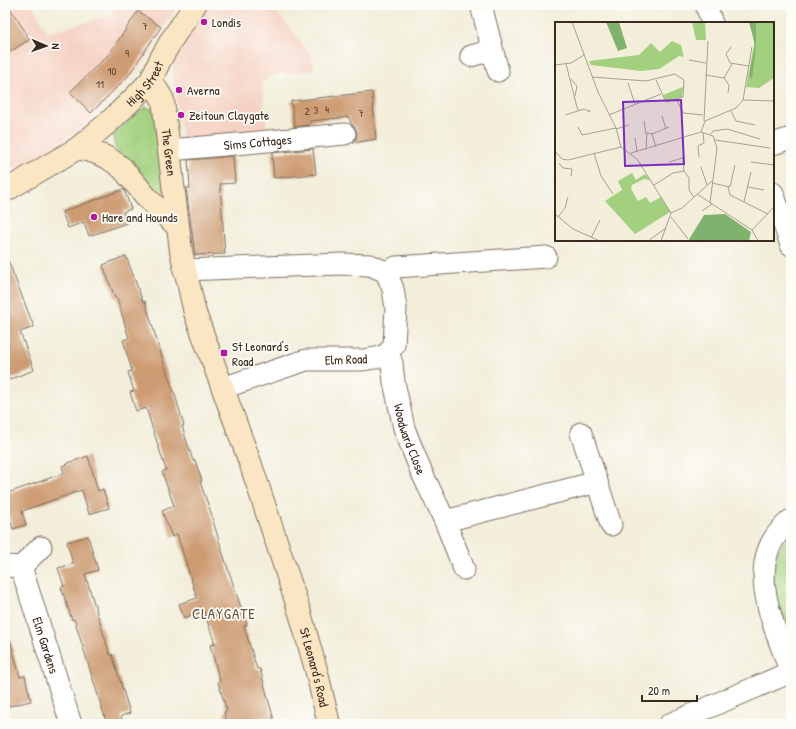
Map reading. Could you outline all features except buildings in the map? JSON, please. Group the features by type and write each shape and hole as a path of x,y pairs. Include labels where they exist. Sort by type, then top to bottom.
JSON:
{"street":[{"name":"High Street","path":"5,190 78,148 109,122 151,80 160,60 195,5"},
{"path":"481,5 498,71"},
{"path":"706,5 712,22"},
{"path":"471,56 492,50"},
{"name":"The Green","path":"151,80 163,100 184,270"},
{"name":"Sims Cottages","path":"170,150 345,134"},
{"path":"774,144 791,138"},
{"path":"78,148 94,152 108,158 122,168 149,200 178,227"},
{"path":"774,196 791,245"},
{"path":"386,272 396,267 416,265 546,257"},
{"path":"184,270 343,264 370,265 386,272 393,289 396,308 394,345 388,353"},
{"name":"St Leonard's Road","path":"184,270 195,313 251,465 300,613 330,724"},
{"name":"Elm Road","path":"223,388 306,360 363,360 381,357 388,353"},
{"name":"Woodward Close","path":"388,353 392,363 394,382 404,428 464,569"},
{"path":"581,433 611,525"},
{"path":"444,521 597,482"},
{"path":"670,724 791,673 769,609 764,579 767,552 776,537 791,520"},
{"name":"Elm Gardens","path":"41,547 13,567 71,724"}],"shaded area":[{"path":"5,5 32,5 48,33 114,14 112,5 179,5 134,74 86,124 54,148 5,173"},
{"path":"208,5 272,5 311,56 314,70 277,74 262,83 268,139 183,147 173,64 194,24"}],"green space":[{"path":"146,107 152,109 156,115 165,190 157,193 140,171 117,151 114,141 114,134"},
{"path":"791,531 791,647 772,593 773,558"}],"place":[{"name":"Londis","path":"204,22"},
{"name":"Averna","path":"179,90"},
{"name":"Zeitoun Claygate","path":"181,115"},
{"name":"Hare and Hounds","path":"94,217"},
{"name":"St Leonard's Road","path":"224,353"}],"district":[{"name":"CLAYGATE","path":"224,614"}]}
